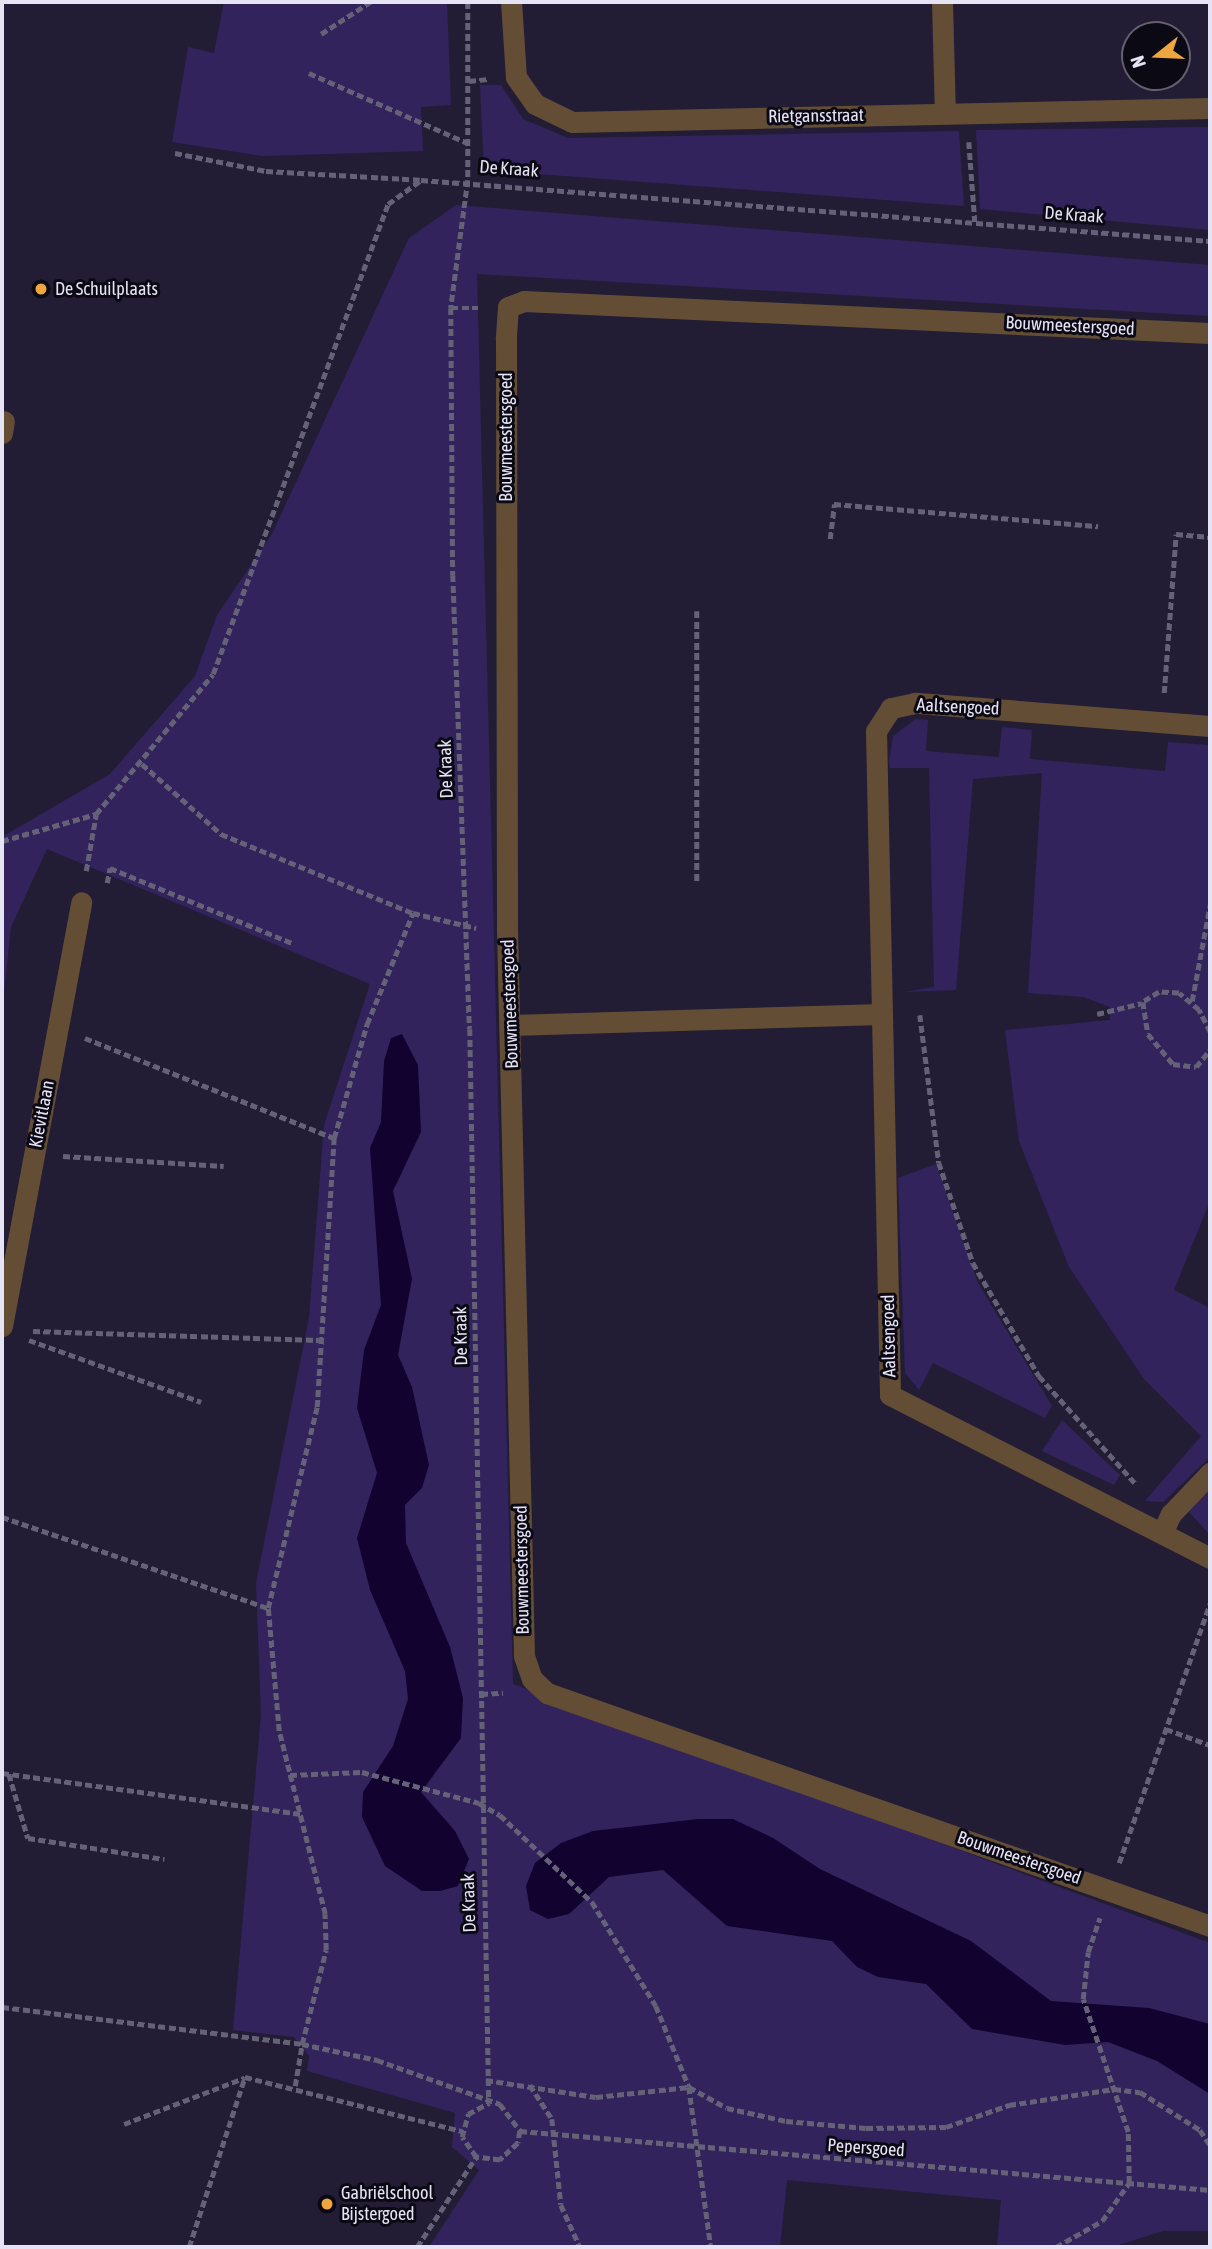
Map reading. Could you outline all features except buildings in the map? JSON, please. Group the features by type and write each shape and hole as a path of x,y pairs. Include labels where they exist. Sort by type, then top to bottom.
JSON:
{"street":[{"name":"Rietgansstraat","path":"511,2 516,77 536,104 572,122 1210,108"},
{"path":"942,2 945,113"},
{"name":"Bouwmeestersgoed","path":"1210,332 573,301 524,301 508,307 507,929 524,1656 532,1679 547,1693 1210,1926"},
{"name":"Aaltsengoed","path":"1210,726 915,703 891,708 876,731 890,1395 1210,1558"},
{"name":"Kievitlaan","path":"8,1331 34,1154 80,902"},
{"path":"511,1025 881,1014"},
{"path":"1162,1533 1171,1514 1210,1473"}],"path":[{"path":"321,34 370,2"},
{"path":"175,153 266,171 468,180 468,2"},
{"path":"309,73 469,144"},
{"path":"966,112 975,222"},
{"path":"2,841 96,814 142,764 213,674 383,216 402,189 421,180"},
{"name":"De Kraak","path":"489,2103 486,2080 479,1803 465,928 451,308 468,180 1210,241"},
{"path":"831,540 834,505 1098,526"},
{"path":"1161,722 1175,534 1210,537"},
{"path":"696,611 697,882"},
{"path":"142,764 221,834 412,913 465,928 507,929"},
{"path":"96,814 80,902 102,908 110,868 292,943"},
{"path":"1192,1001 1210,905"},
{"path":"296,2086 302,2044 326,1950 319,1880 279,1731 268,1608 306,1472 334,1138 367,1024 412,913"},
{"path":"1097,1014 1143,1002 1170,990 1192,1001 1210,1032"},
{"path":"1143,1002 1147,1034 1173,1064 1196,1067 1210,1049"},
{"path":"920,1015 928,1108 963,1238 1039,1376 1138,1482 1116,1509"},
{"path":"59,1028 334,1138"},
{"path":"34,1154 224,1166"},
{"path":"8,1331 201,1402"},
{"path":"29,1331 319,1340"},
{"path":"2,1517 268,1608"},
{"path":"1056,2247 1102,2221 1129,2183 1128,2132 1097,2049 1083,1999 1088,1952 1210,1603"},
{"path":"1166,1729 1210,1745"},
{"path":"290,1775 362,1772 479,1803 533,1844 592,1902 656,2006 689,2087 703,2150 711,2247"},
{"path":"2,1773 301,1814"},
{"path":"9,1774 28,1838 164,1859"},
{"path":"2,2007 302,2044 377,2060 510,2110 520,2131 511,2154 500,2160 476,2157"},
{"path":"189,2247 244,2077"},
{"path":"124,2124 244,2077 296,2086 462,2131 476,2157"},
{"path":"486,2080 596,2097 689,2087 727,2108 786,2122 866,2129 946,2127 1009,2105 1114,2089 1140,2092 1200,2130 1210,2145"},
{"path":"529,2085 552,2119 561,2205 580,2247"},
{"path":"462,2131 468,2114 489,2103"},
{"name":"Pepersgoed","path":"520,2131 703,2150 1210,2190"},
{"path":"417,2247 476,2157"}],"shaded area":[{"path":"224,2 447,2 451,105 421,107 423,151 262,156 172,142 188,47 214,53"},
{"path":"480,85 501,85 523,119 568,138 959,131 964,206 484,170"},
{"path":"1210,127 1210,230 980,209 976,130"},
{"path":"456,205 1210,265 1210,316 477,274 513,1684 1210,1943 1210,2231 1163,2231 1112,2247 997,2247 1001,2200 787,2180 780,2247 429,2247 479,2170 452,2147 455,2113 307,2071 309,2056 294,2037 233,2030 261,1715 256,1583 309,1318 324,1125 370,984 47,849 11,927 2,1012 2,837 110,774 195,676 217,615 272,534 409,238"},
{"path":"916,719 928,720 926,751 999,757 1002,727 1032,730 1030,759 1165,771 1168,742 1208,745 1210,1201 1174,1290 1210,1308 1210,1457 1163,1502 1145,1501 1201,1436 1144,1379 1069,1267 1019,1141 1005,1030 1110,1020 1110,1007 1083,997 1028,993 1042,773 973,779 956,990 904,992 934,987 929,768 890,768 889,762 893,736"},
{"path":"402,1034 418,1065 421,1132 393,1191 412,1279 398,1355 412,1387 429,1465 422,1488 405,1505 406,1543 450,1647 463,1698 461,1738 421,1792 455,1831 469,1859 458,1886 440,1891 422,1891 385,1866 362,1817 363,1792 393,1746 408,1699 405,1671 370,1590 357,1538 377,1473 357,1408 364,1350 381,1305 370,1148 381,1122 384,1061 391,1038"},
{"path":"936,1164 978,1283 1052,1406 1045,1418 933,1363 919,1390 905,1373 898,1178"},
{"path":"1062,1420 1120,1475 1114,1485 1042,1451"},
{"path":"1210,1486 1210,1535 1189,1512"},
{"path":"698,1819 733,1819 773,1838 820,1869 971,1941 1051,2001 1149,2008 1210,2024 1210,2094 1157,2061 1108,2042 1065,2045 972,2029 926,1984 878,1977 857,1967 832,1941 727,1926 663,1870 609,1877 569,1914 548,1919 530,1910 526,1886 535,1863 561,1843 593,1831"}],"place":[{"name":"De Schuilplaats","path":"41,289"},
{"name":"Gabriëlschool Bijstergoed","path":"327,2204"}]}
